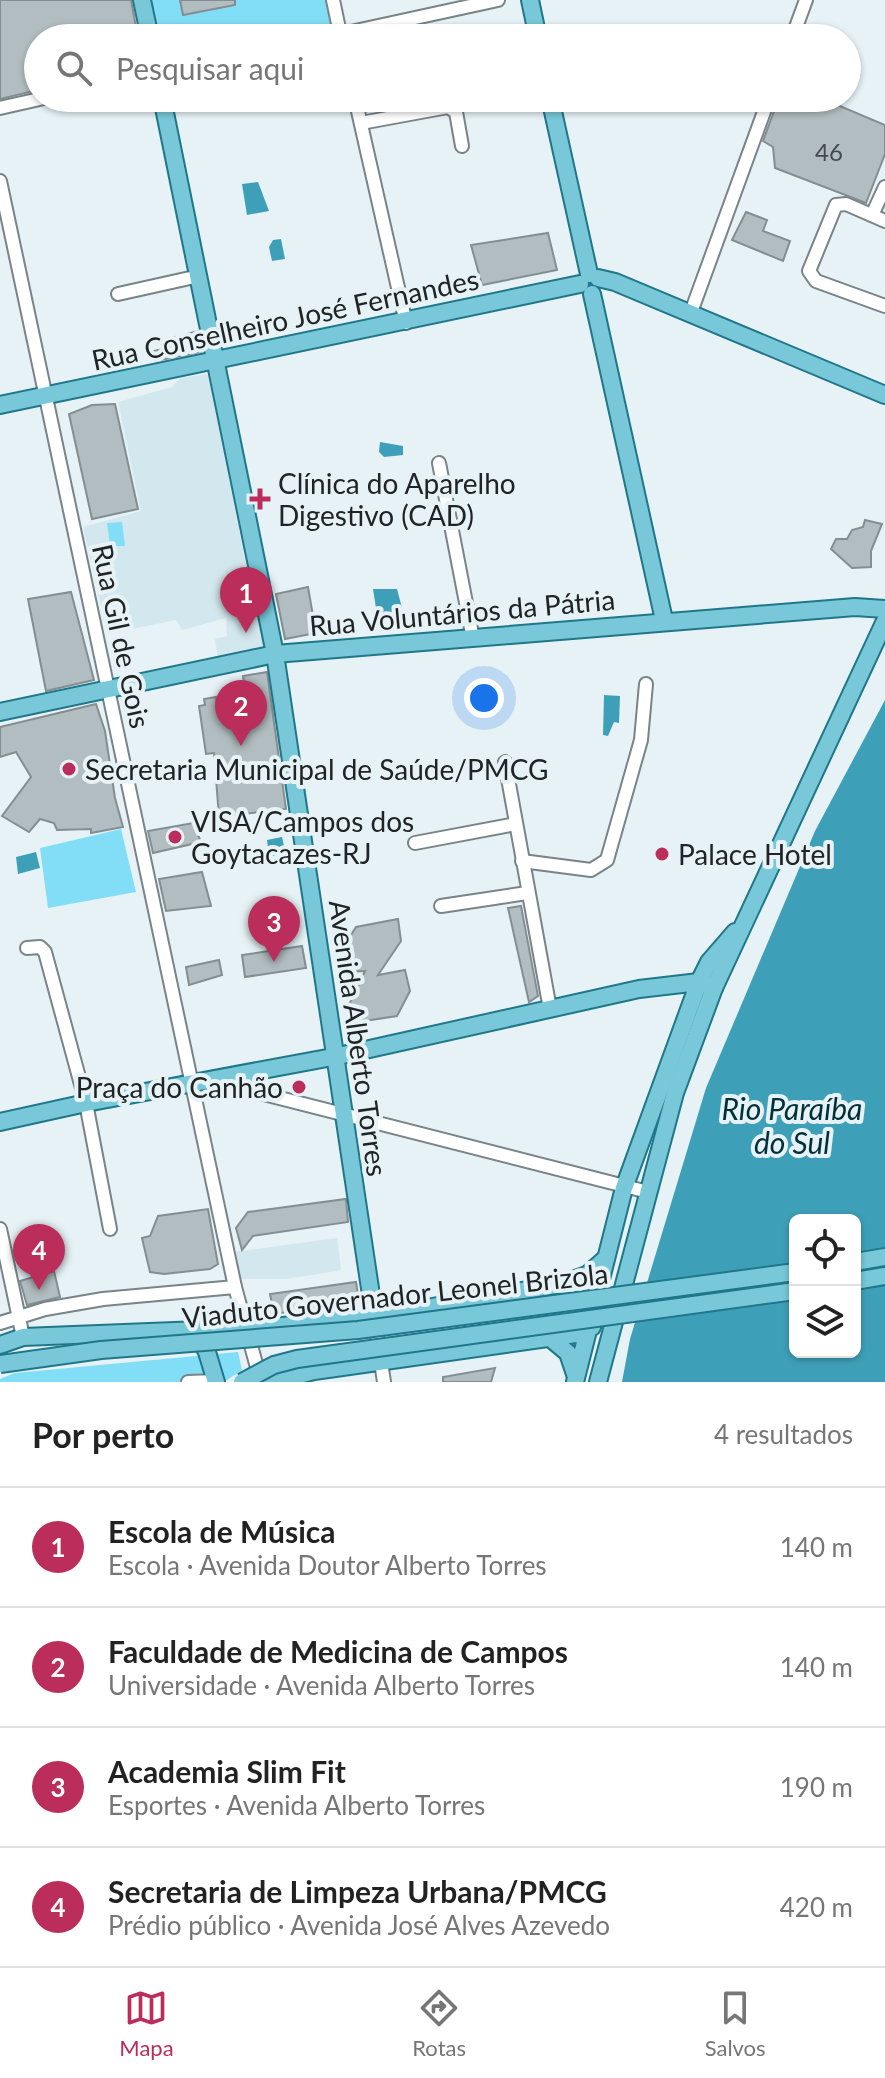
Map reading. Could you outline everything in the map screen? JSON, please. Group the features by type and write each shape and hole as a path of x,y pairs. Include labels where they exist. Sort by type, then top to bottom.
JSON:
{"main road":[{"path":"142,0 147,24"},
{"path":"530,0 535,24"},
{"name":"Avenida Alberto Torres","path":"165,112 275,654 338,1056 374,1315"},
{"path":"553,112 664,620"},
{"path":"590,282 615,282 885,395"},
{"name":"Rua Conselheiro José Fernandes","path":"0,405 406,323 590,282"},
{"name":"Rua Voluntários da Pátria","path":"0,712 275,654 664,620 855,607 885,609"},
{"path":"576,1380 624,1188 706,985 749,915 885,621"},
{"path":"0,1122 338,1056 639,989 706,985"},
{"path":"599,1378 706,985"},
{"path":"861,1261 885,1257"},
{"path":"0,1345 23,1337 246,1328 438,1307 561,1284 587,1275 604,1260"},
{"name":"Viaduto Governador Leonel Brizola","path":"0,1364 101,1350 373,1329 789,1273"},
{"path":"861,1280 885,1276"},
{"path":"561,1284 591,1323 599,1378"},
{"path":"271,1382 314,1371 441,1356 549,1337 591,1323 625,1285"},
{"name":"Viaduto Governador Leonel Brizola","path":"242,1382 274,1365 297,1359 789,1292"},
{"path":"482,1298 468,1316 472,1338 486,1348"},
{"path":"438,1307 443,1309 452,1326 450,1344 441,1356"},
{"path":"193,1329 204,1345 216,1381"},
{"path":"549,1337 568,1353 576,1380"}],"street":[{"path":"333,0 338,24"},
{"path":"393,24 498,0"},
{"path":"797,24 806,0"},
{"path":"0,108 24,103"},
{"path":"358,112 406,323"},
{"path":"361,123 421,112"},
{"path":"456,112 462,146"},
{"path":"690,315 764,112"},
{"name":"Rua Gil de Gois","path":"0,181 235,1287 261,1382"},
{"path":"872,215 885,187"},
{"path":"885,221 846,204 836,205 809,271 816,281 885,306"},
{"path":"118,294 199,276"},
{"path":"439,463 473,639"},
{"path":"522,861 591,870 607,860 641,740 646,684"},
{"path":"505,762 550,1009"},
{"path":"415,843 516,824"},
{"path":"441,906 527,893"},
{"path":"27,948 40,947 45,952 86,1103 110,1229"},
{"path":"261,1072 265,1097"},
{"path":"213,1081 265,1097 648,1192"},
{"path":"0,1229 23,1337"},
{"path":"0,1323 19,1316 103,1299 235,1287"},
{"name":"Avenida Alberto Torres","path":"374,1315 384,1382"},
{"path":"190,1382 216,1381"}],"shaded area":[{"path":"147,0 328,0 333,24 152,24"},
{"path":"208,374 255,610 229,618 261,610 269,648 218,657 215,639 227,636 226,618 182,630 176,620 107,634 83,527 141,511 118,402 172,387 180,378"},
{"path":"122,522 125,546 110,546 107,523"},
{"path":"121,829 136,892 48,908 40,848"},
{"path":"337,1238 341,1269 337,1271 287,1279 240,1279 234,1252"},
{"path":"238,1352 242,1370 224,1382 0,1382 0,1379 15,1373"}],"water":[{"path":"258,182 269,211 247,215 242,184"},
{"path":"281,239 285,259 272,261 269,247 273,240"},
{"path":"380,442 403,446 403,455 384,457 379,452"},
{"path":"373,589 397,589 402,608 398,612 383,612 376,608"},
{"path":"604,695 620,696 619,723 614,722 608,736 603,735"},
{"name":"Rio Paraíba do Sul","path":"885,700 885,1382 622,1382 630,1339 706,1088 815,831"},
{"path":"282,837 286,855 269,856 267,840"},
{"path":"36,852 40,868 18,874 16,857"}],"building":[{"path":"0,0 131,0 135,24 24,24 24,93 0,99"},
{"path":"180,0 235,0 235,5 183,15"},
{"path":"774,112 854,112 885,125 885,154 866,203 775,168 773,147 763,141"},
{"path":"746,212 767,220 763,231 790,241 783,261 732,240"},
{"path":"548,233 557,270 482,285 471,245"},
{"path":"198,331 201,352 155,361 154,351 167,348 164,340"},
{"path":"115,404 138,509 92,519 69,414 92,405"},
{"path":"865,520 882,524 871,551 871,567 852,568 831,549 836,539 847,539 852,530 863,527"},
{"path":"308,587 316,633 285,639 276,594"},
{"path":"71,592 94,680 46,691 28,599"},
{"path":"267,672 286,809 219,817 214,753 206,754 199,706 205,705 204,699 216,697 218,713 247,709 243,676"},
{"name":"Secretaria Municipal de Saúde/PMCG","path":"96,704 105,731 115,798 123,827 91,833 91,829 57,830 54,823 40,819 29,832 2,816 31,777 16,752 0,757 0,727"},
{"name":"VISA/Campos dos Goytacazes-RJ","path":"193,823 201,842 153,853 148,831"},
{"path":"202,872 211,906 166,911 159,879"},
{"path":"521,906 538,996 529,1002 508,908"},
{"path":"398,919 401,941 378,975 405,970 410,991 397,1016 351,1023 348,1007 365,971 343,972 340,953 356,927"},
{"path":"302,946 306,968 245,977 242,955"},
{"path":"219,960 222,975 189,985 186,967"},
{"path":"346,1199 348,1222 253,1236 242,1250 236,1228 248,1212"},
{"path":"208,1209 218,1264 210,1269 164,1274 150,1272 142,1238 150,1236 158,1216"},
{"path":"54,1271 60,1297 27,1305 20,1281"},
{"path":"356,1282 359,1301 267,1315 265,1305 272,1304 270,1294"},
{"path":"495,1368 491,1382 443,1382 443,1377"}],"place":[{"name":"Clínica do Aparelho Digestivo (CAD)","path":"260,499"},
{"name":"Escola de Música","path":"246,633"},
{"name":"Faculdade de Medicina de Campos","path":"241,746"},
{"name":"Secretaria Municipal de Saúde/PMCG","path":"69,769"},
{"name":"VISA/Campos dos Goytacazes-RJ","path":"175,837"},
{"name":"Palace Hotel","path":"662,854"},
{"name":"Academia Slim Fit","path":"274,962"},
{"name":"Praça do Canhão","path":"299,1087"},
{"name":"Secretaria de Limpeza Urbana/PMCG","path":"39,1290"}]}
